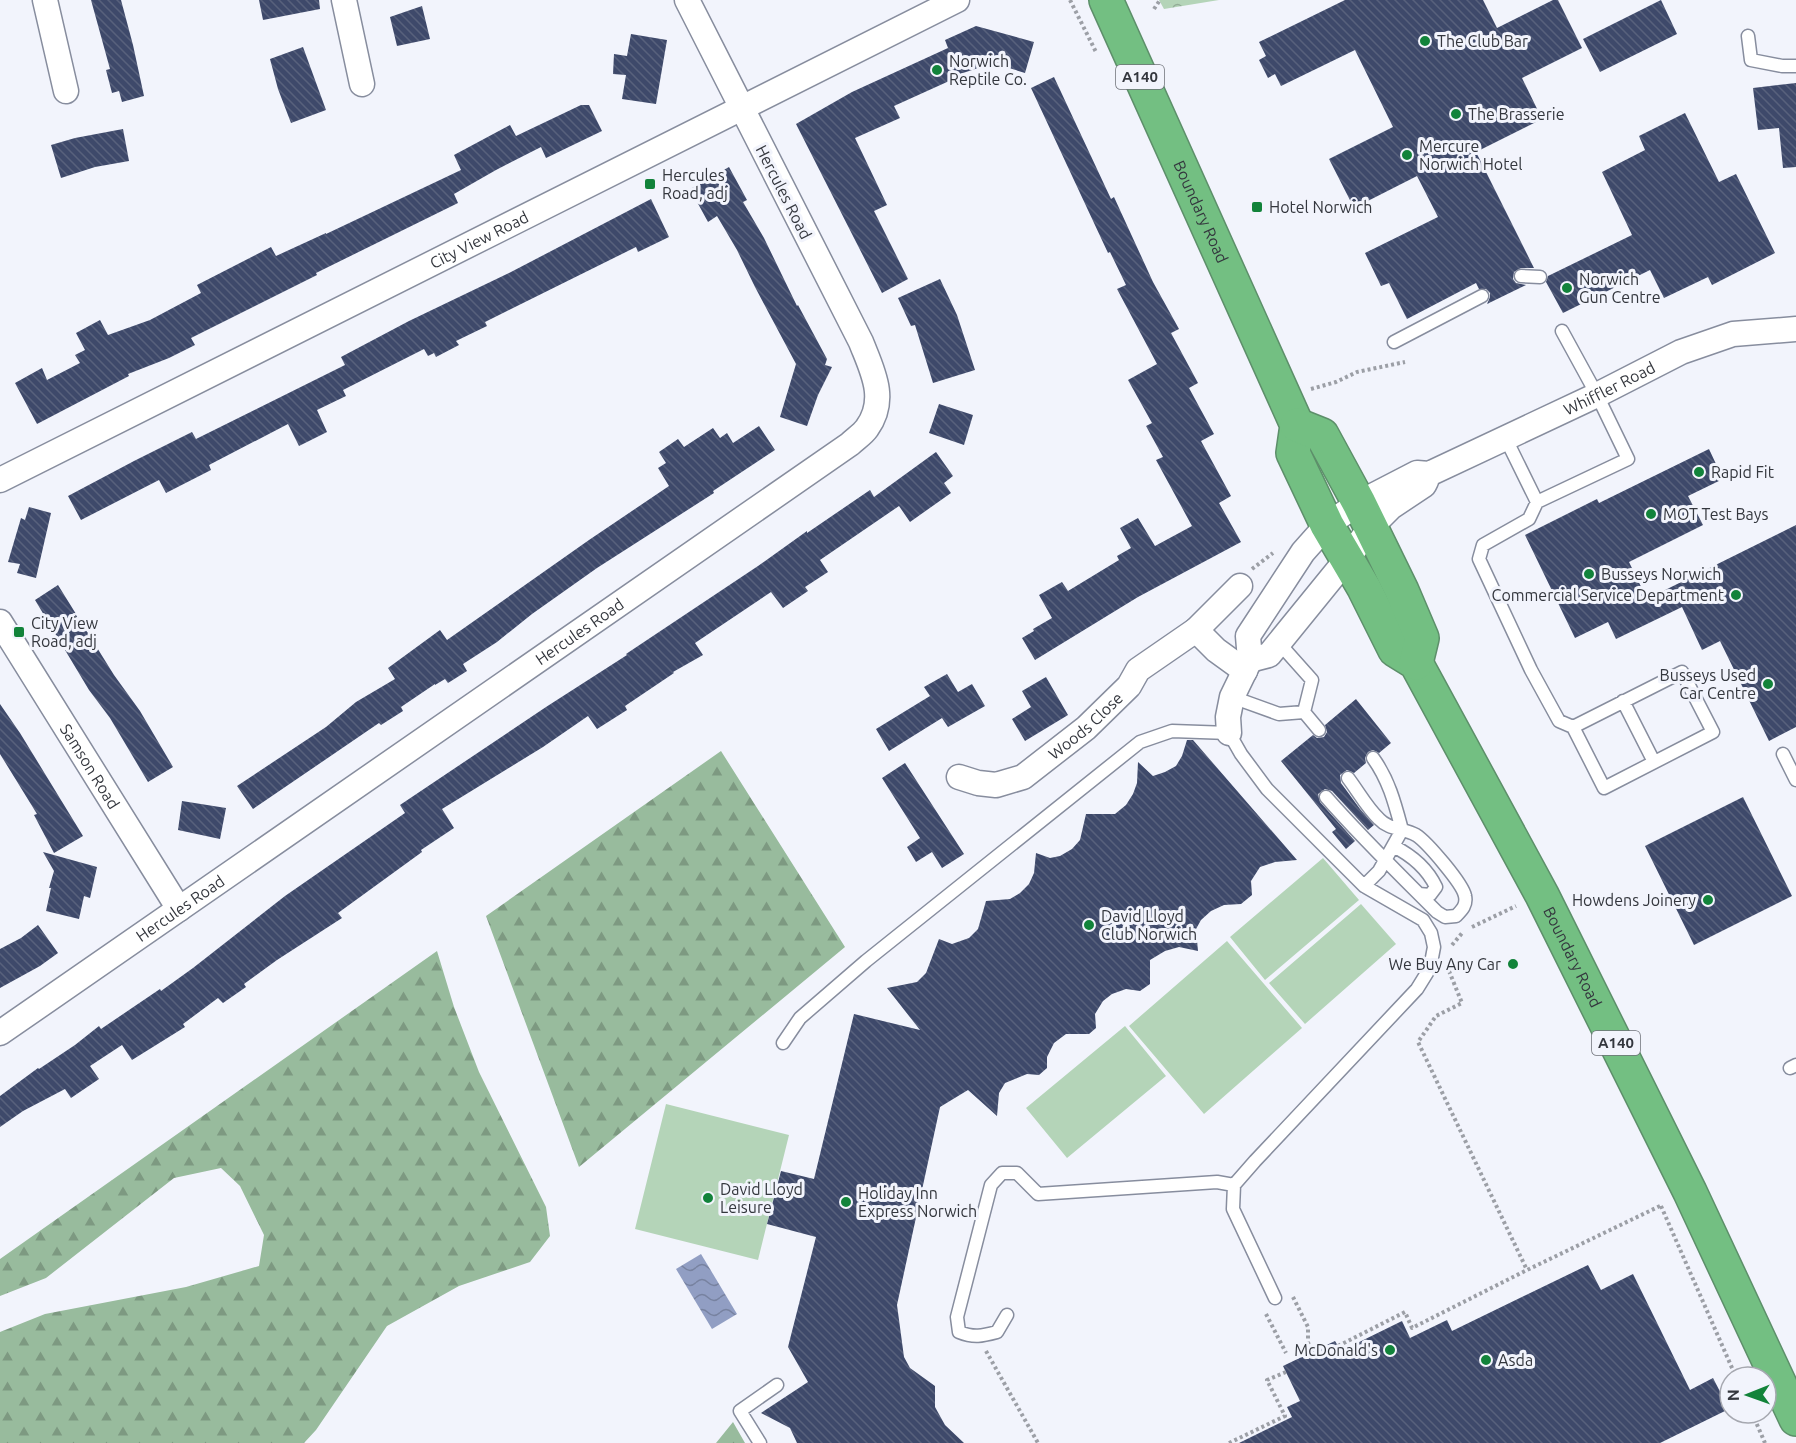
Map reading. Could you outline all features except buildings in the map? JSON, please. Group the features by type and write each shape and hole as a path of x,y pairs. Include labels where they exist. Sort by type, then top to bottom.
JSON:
{"highway":[{"name":"Boundary Road","path":"1106,0 1297,425 1293,453 1327,525 1395,650 1416,663 1542,895 1788,1394 1796,1419"},
{"path":"1297,425 1322,435 1365,515 1422,638 1416,663"},
{"path":"1788,1394 1796,1440"}],"street":[{"path":"45,0 66,91"},
{"path":"344,0 362,84"},
{"name":"Hercules Road","path":"0,1033 850,444 867,428 877,407 877,381 861,342 687,0"},
{"name":"City View Road","path":"0,480 957,0"},
{"name":"Whiffler Road","path":"1327,525 1365,515 1417,473 1429,474 1597,395 1682,352 1733,334 1796,328"},
{"path":"1247,666 1269,655 1347,559 1365,515"},
{"path":"1229,733 1228,717 1232,697 1247,666 1248,636 1303,552 1327,525"},
{"name":"Woods Close","path":"959,777 978,783 996,785 1023,777 1086,728 1129,686 1137,670 1196,630 1240,586"},
{"name":"Samson Road","path":"0,622 179,909"},
{"path":"1196,630 1216,650 1247,666"}],"lane":[{"path":"1748,36 1751,60 1782,66 1796,66"},
{"path":"1521,276 1540,277"},
{"path":"1394,342 1482,296"},
{"path":"1562,331 1628,459 1537,502 1529,519 1483,545 1479,559 1531,670 1559,721 1573,727 1604,788 1713,732 1682,672 1573,727"},
{"path":"1505,437 1537,502"},
{"path":"1279,643 1312,680 1304,712"},
{"path":"1232,697 1279,714 1304,712"},
{"path":"1623,701 1654,762"},
{"path":"1304,712 1319,730"},
{"path":"783,1044 800,1018 866,961 1140,742 1172,731 1229,733 1240,754 1267,789 1364,886 1423,920 1431,933 1434,947 1430,968 1417,989 1234,1185 1233,1209 1275,1298"},
{"path":"1783,754 1796,780"},
{"path":"1364,886 1379,871 1402,830 1389,784 1373,758"},
{"path":"1326,797 1363,839 1437,912 1445,916 1456,916 1464,907 1465,895 1440,858 1421,838 1390,828 1378,819 1348,778"},
{"path":"1393,846 1413,857 1430,874 1436,887 1430,895 1419,894"},
{"path":"1007,1315 997,1332 978,1337 959,1332 957,1317 991,1185 1002,1173 1017,1173 1038,1194 1217,1182 1234,1185"},
{"path":"760,1443 740,1411 777,1385"}],"path":[{"path":"1154,9 1160,0"},
{"path":"1336,382 1357,372 1405,362"},
{"path":"1240,586 1241,577 1278,549"},
{"path":"1465,930 1542,895"},
{"path":"1450,976 1462,1003 1436,1016 1418,1042 1527,1270"},
{"path":"1338,1346 1405,1312 1412,1328 1690,1192"},
{"path":"1660,1206 1731,1365"},
{"path":"978,1337 1038,1443"},
{"path":"1229,1443 1285,1416 1267,1380 1286,1371"},
{"path":"1757,1425 1765,1443"}],"green space":[{"path":"1159,0 1219,0 1164,9"},
{"path":"721,751 845,947 579,1167 486,916"},
{"path":"1323,858 1359,900 1265,980 1230,937"},
{"path":"1361,904 1396,944 1305,1024 1269,983"},
{"path":"1227,941 1302,1028 1204,1114 1129,1026"},
{"path":"437,951 454,1007 479,1072 546,1207 550,1236 530,1262 459,1286 387,1326 316,1430 304,1443 0,1443 0,1332 45,1314 186,1287 259,1266 264,1235 240,1186 221,1168 174,1178 46,1278 0,1296 0,1259"},
{"path":"1125,1026 1166,1076 1067,1158 1026,1108"},
{"name":"David Lloyd Leisure","path":"666,1104 789,1135 758,1260 635,1229"},
{"path":"733,1422 745,1443 716,1443"}],"water":[{"path":"701,1254 737,1314 712,1329 676,1269"}],"place":[{"name":"The Club Bar","path":"1425,41"},
{"name":"Norwich Reptile Co.","path":"937,70"},
{"name":"The Brasserie","path":"1456,114"},
{"name":"Mercure Norwich Hotel","path":"1407,155"},
{"name":"Hercules Road, adj","path":"650,184"},
{"name":"Hotel Norwich","path":"1257,207"},
{"name":"Norwich Gun Centre","path":"1567,288"},
{"name":"Rapid Fit","path":"1699,472"},
{"name":"MOT Test Bays","path":"1651,514"},
{"name":"Busseys Norwich","path":"1589,574"},
{"name":"Commercial Service Department","path":"1736,595"},
{"name":"City View Road, adj","path":"19,632"},
{"name":"Busseys Used Car Centre","path":"1768,684"},
{"name":"Howdens Joinery","path":"1708,900"},
{"name":"David Lloyd Club Norwich","path":"1089,925"},
{"name":"We Buy Any Car","path":"1513,964"},
{"name":"David Lloyd Leisure","path":"708,1198"},
{"name":"Holiday Inn Express Norwich","path":"846,1202"},
{"name":"McDonald's","path":"1390,1350"},
{"name":"Asda","path":"1486,1360"}]}
